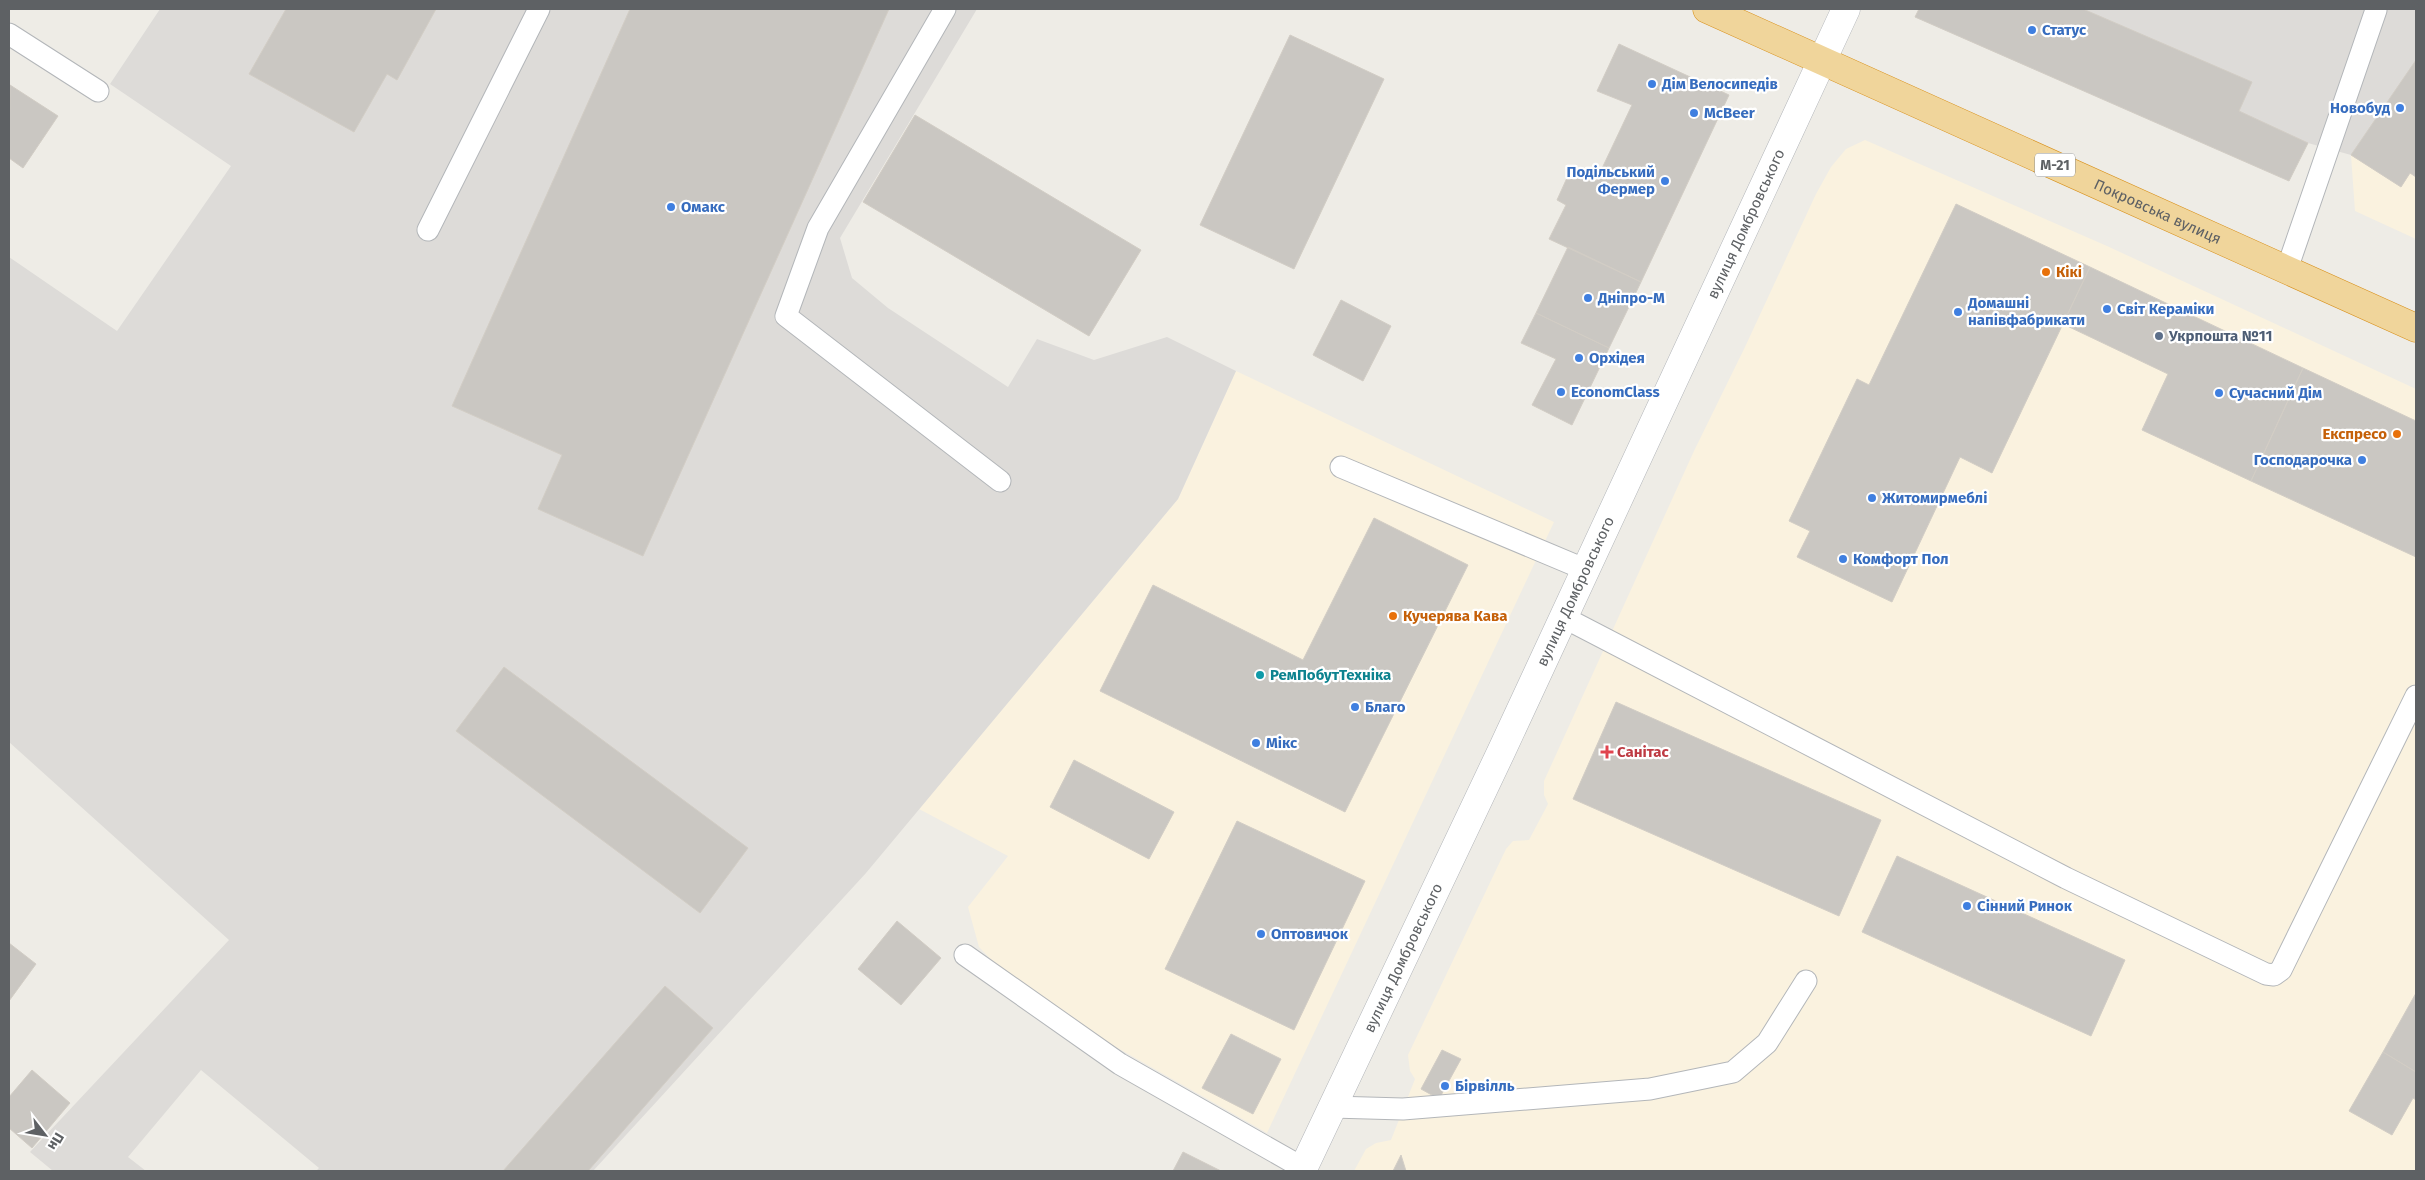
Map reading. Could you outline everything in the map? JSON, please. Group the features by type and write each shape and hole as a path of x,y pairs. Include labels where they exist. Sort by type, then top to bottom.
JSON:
{"highway":[{"name":"Покровська вулиця","path":"1707,9 2416,328"}],"street":[{"name":"вулиця Домбровського","path":"1303,1170 1846,9"}],"lane":[{"path":"428,230 539,9"},
{"path":"945,9 818,228 786,316 1000,481"},
{"path":"2287,269 2376,10"},
{"path":"9,34 98,90"},
{"path":"1340,467 1584,569"},
{"path":"1563,617 2066,878 2266,974 2274,975 2281,970 2416,696"},
{"path":"965,955 1120,1064 1303,1170"},
{"path":"1332,1107 1403,1109 1650,1089 1732,1072 1767,1043 1806,981"}],"shaded area":[{"path":"160,9 977,9 840,238 852,278 888,308 1008,387 1037,339 1094,360 1167,337 1236,371 1178,499 866,873 593,1171 316,1171 319,1168 201,1070 128,1157 146,1171 53,1171 30,1152 229,940 9,742 9,257 117,331 231,166 110,84"},
{"path":"1919,9 2416,9 2416,177 2410,173 2401,187 2351,155 2308,143 2289,181 1915,17"},
{"path":"2416,60 2416,239 2355,211 2351,155"},
{"name":"Сінний Ринок","path":"1865,140 2107,246 2416,389 2416,1171 1354,1171 1366,1149 1376,1143 1391,1140 1415,1079 1410,1071 1408,1055 1506,849 1513,841 1529,840 1548,804 1544,795 1544,781 1694,451 1816,194 1831,167 1846,149"},
{"path":"1236,371 1554,522 1267,1133 1086,1030 1010,979 979,947 968,907 1008,856 919,809 1178,499"}],"building":[{"path":"286,9 436,9 397,80 387,74 354,132 249,74"},
{"name":"Омакс","path":"630,9 889,9 643,556 538,509 562,455 452,406"},
{"path":"1919,9 2083,9 2252,82 2239,111 2308,143 2289,181 1915,17"},
{"path":"1290,35 1384,79 1294,269 1200,225"},
{"path":"1619,44 1729,95 1641,282 1549,239 1566,205 1557,200 1571,169 1596,181 1632,105 1597,91"},
{"name":"Новобуд","path":"2416,60 2416,177 2410,173 2401,187 2351,155"},
{"path":"10,85 58,116 23,168 9,158"},
{"path":"915,115 1141,250 1089,336 863,202"},
{"path":"1956,204 2090,267 1992,473 1960,457 1892,602 1797,557 1810,531 1789,521 1857,379 1869,385"},
{"path":"1568,247 1641,282 1609,348 1536,313"},
{"path":"2090,267 2303,368 2251,481 2142,430 2168,374 2063,324"},
{"path":"1341,300 1391,326 1363,381 1313,355"},
{"path":"1536,313 1609,348 1572,425 1532,405 1556,359 1521,343"},
{"path":"2303,368 2416,421 2416,557 2251,481"},
{"name":"РемПобутТехніка","path":"1374,518 1468,565 1345,812 1100,691 1153,585 1303,660"},
{"path":"504,667 748,848 700,913 456,731"},
{"path":"1616,702 1881,820 1839,916 1573,799"},
{"path":"1074,760 1174,812 1149,859 1050,807"},
{"path":"1237,821 1365,881 1294,1030 1165,969"},
{"path":"1897,856 2125,960 2091,1036 1862,932"},
{"path":"897,921 941,958 901,1005 858,969"},
{"path":"9,943 36,964 9,1001"},
{"path":"665,986 713,1028 588,1171 503,1171"},
{"path":"2416,993 2416,1072 2383,1052"},
{"path":"1231,1034 1281,1059 1253,1114 1202,1088"},
{"path":"1442,1050 1461,1059 1439,1099 1421,1089"},
{"path":"2383,1052 2416,1072 2416,1100 2413,1098 2392,1135 2349,1111"},
{"path":"32,1070 70,1103 32,1148 9,1128 9,1097"},
{"path":"1183,1152 1221,1171 1173,1171"},
{"path":"1401,1155 1406,1171 1393,1171"}],"place":[{"name":"Статус","path":"2032,30"},
{"name":"Дім Велосипедів","path":"1652,84"},
{"name":"Новобуд","path":"2400,108"},
{"name":"McBeer","path":"1694,113"},
{"name":"Подільський Фермер","path":"1665,181"},
{"name":"Омакс","path":"671,207"},
{"name":"Кікі","path":"2046,272"},
{"name":"Дніпро-М","path":"1588,298"},
{"name":"Світ Кераміки","path":"2107,309"},
{"name":"Домашні напівфабрикати","path":"1958,312"},
{"name":"Укрпошта №11","path":"2159,336"},
{"name":"Орхідея","path":"1579,358"},
{"name":"EconomClass","path":"1561,392"},
{"name":"Сучасний Дім","path":"2219,393"},
{"name":"Експресо","path":"2397,434"},
{"name":"Господарочка","path":"2362,460"},
{"name":"Житомирмеблі","path":"1872,498"},
{"name":"Комфорт Пол","path":"1843,559"},
{"name":"Кучерява Кава","path":"1393,616"},
{"name":"РемПобутТехніка","path":"1260,675"},
{"name":"Благо","path":"1355,707"},
{"name":"Мікс","path":"1256,743"},
{"name":"Санітас","path":"1607,752"},
{"name":"Сінний Ринок","path":"1967,906"},
{"name":"Оптовичок","path":"1261,934"},
{"name":"Бірвілль","path":"1445,1086"}]}
